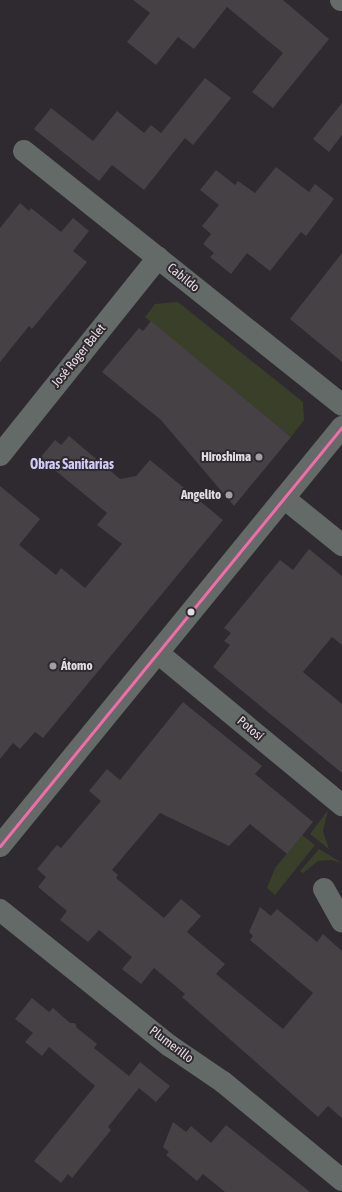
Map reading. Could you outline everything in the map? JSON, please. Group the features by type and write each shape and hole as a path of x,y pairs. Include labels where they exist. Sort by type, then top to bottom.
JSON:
{"street":[{"name":"Cabildo","path":"24,151 342,406"},
{"name":"José Roger Balet","path":"0,454 158,258"},
{"path":"0,846 342,427"},
{"path":"284,498 342,546"},
{"name":"Potosí","path":"158,652 342,805"},
{"path":"324,889 342,922"},
{"name":"Plumerillo","path":"0,910 170,1046 223,1082 342,1180"}],"green space":[{"path":"178,302 303,402 304,420 291,437 145,317 155,304"},
{"path":"328,810 323,831 329,849 335,854 310,834"},
{"path":"302,835 315,845 275,895 267,888 275,868"},
{"path":"319,849 342,863 331,860 318,861 303,873 300,871"}],"building":[{"path":"133,0 283,0 329,39 273,108 252,92 283,53 227,7 194,49 178,37 156,65 127,42 150,13"},
{"path":"205,78 231,98 193,145 185,138 144,190 112,165 99,181 34,129 51,108 93,141 117,111 144,133 151,125 161,133"},
{"path":"342,103 342,135 329,152 313,139"},
{"path":"276,167 309,192 315,184 334,199 306,236 301,232 270,271 247,253 231,274 210,257 214,253 203,244 211,234 202,226 219,205 200,190 216,170 235,185 238,181 255,193"},
{"path":"20,203 29,211 31,208 61,232 73,218 89,231 73,251 87,262 32,329 29,326 0,362 0,228"},
{"path":"342,253 342,362 290,319"},
{"path":"151,321 291,437 234,506 161,420 102,372 139,328 143,331"},
{"path":"69,436 120,479 136,476 150,460 223,520 43,738 35,732 20,749 13,743 0,759 0,486 40,519 19,545 56,575 61,568 85,588 122,544 97,525 107,513 40,458 55,440 61,445"},
{"path":"309,549 342,576 342,645 332,637 303,672 342,704 342,773 213,667 230,645 224,641 231,633 224,628 280,560 293,570"},
{"path":"183,702 262,766 255,774 313,822 287,854 250,824 229,846 160,813 112,870 118,875 116,878 164,918 181,899 201,916 187,932 225,964 216,974 283,1029 313,993 250,940 253,936 249,932 260,907 271,916 277,909 317,942 323,934 342,951 342,1118 328,1106 318,1117 182,997 185,994 154,968 141,984 122,969 132,957 99,930 88,942 60,920 67,911 38,887 46,877 37,869 57,845 61,848 101,801 89,791 107,769 120,780"},
{"path":"32,998 49,1012 53,1008 70,1023 75,1023 77,1028 97,1044 94,1048 129,1076 140,1062 170,1086 156,1102 139,1088 108,1127 111,1130 72,1178 68,1174 61,1183 34,1161 95,1086 49,1047 42,1056 25,1042 33,1033 15,1019"},
{"path":"173,1122 186,1132 191,1126 211,1143 226,1125 310,1192 225,1192 203,1174 197,1181 166,1155 169,1152 163,1147"}],"transit line":[{"path":"0,846 342,427"}],"place":[{"name":"Hiroshima","path":"259,457"},
{"name":"Angelito","path":"229,495"},
{"name":"Átomo","path":"53,666"}],"district":[{"name":"Obras Sanitarias","path":"72,464"}]}
